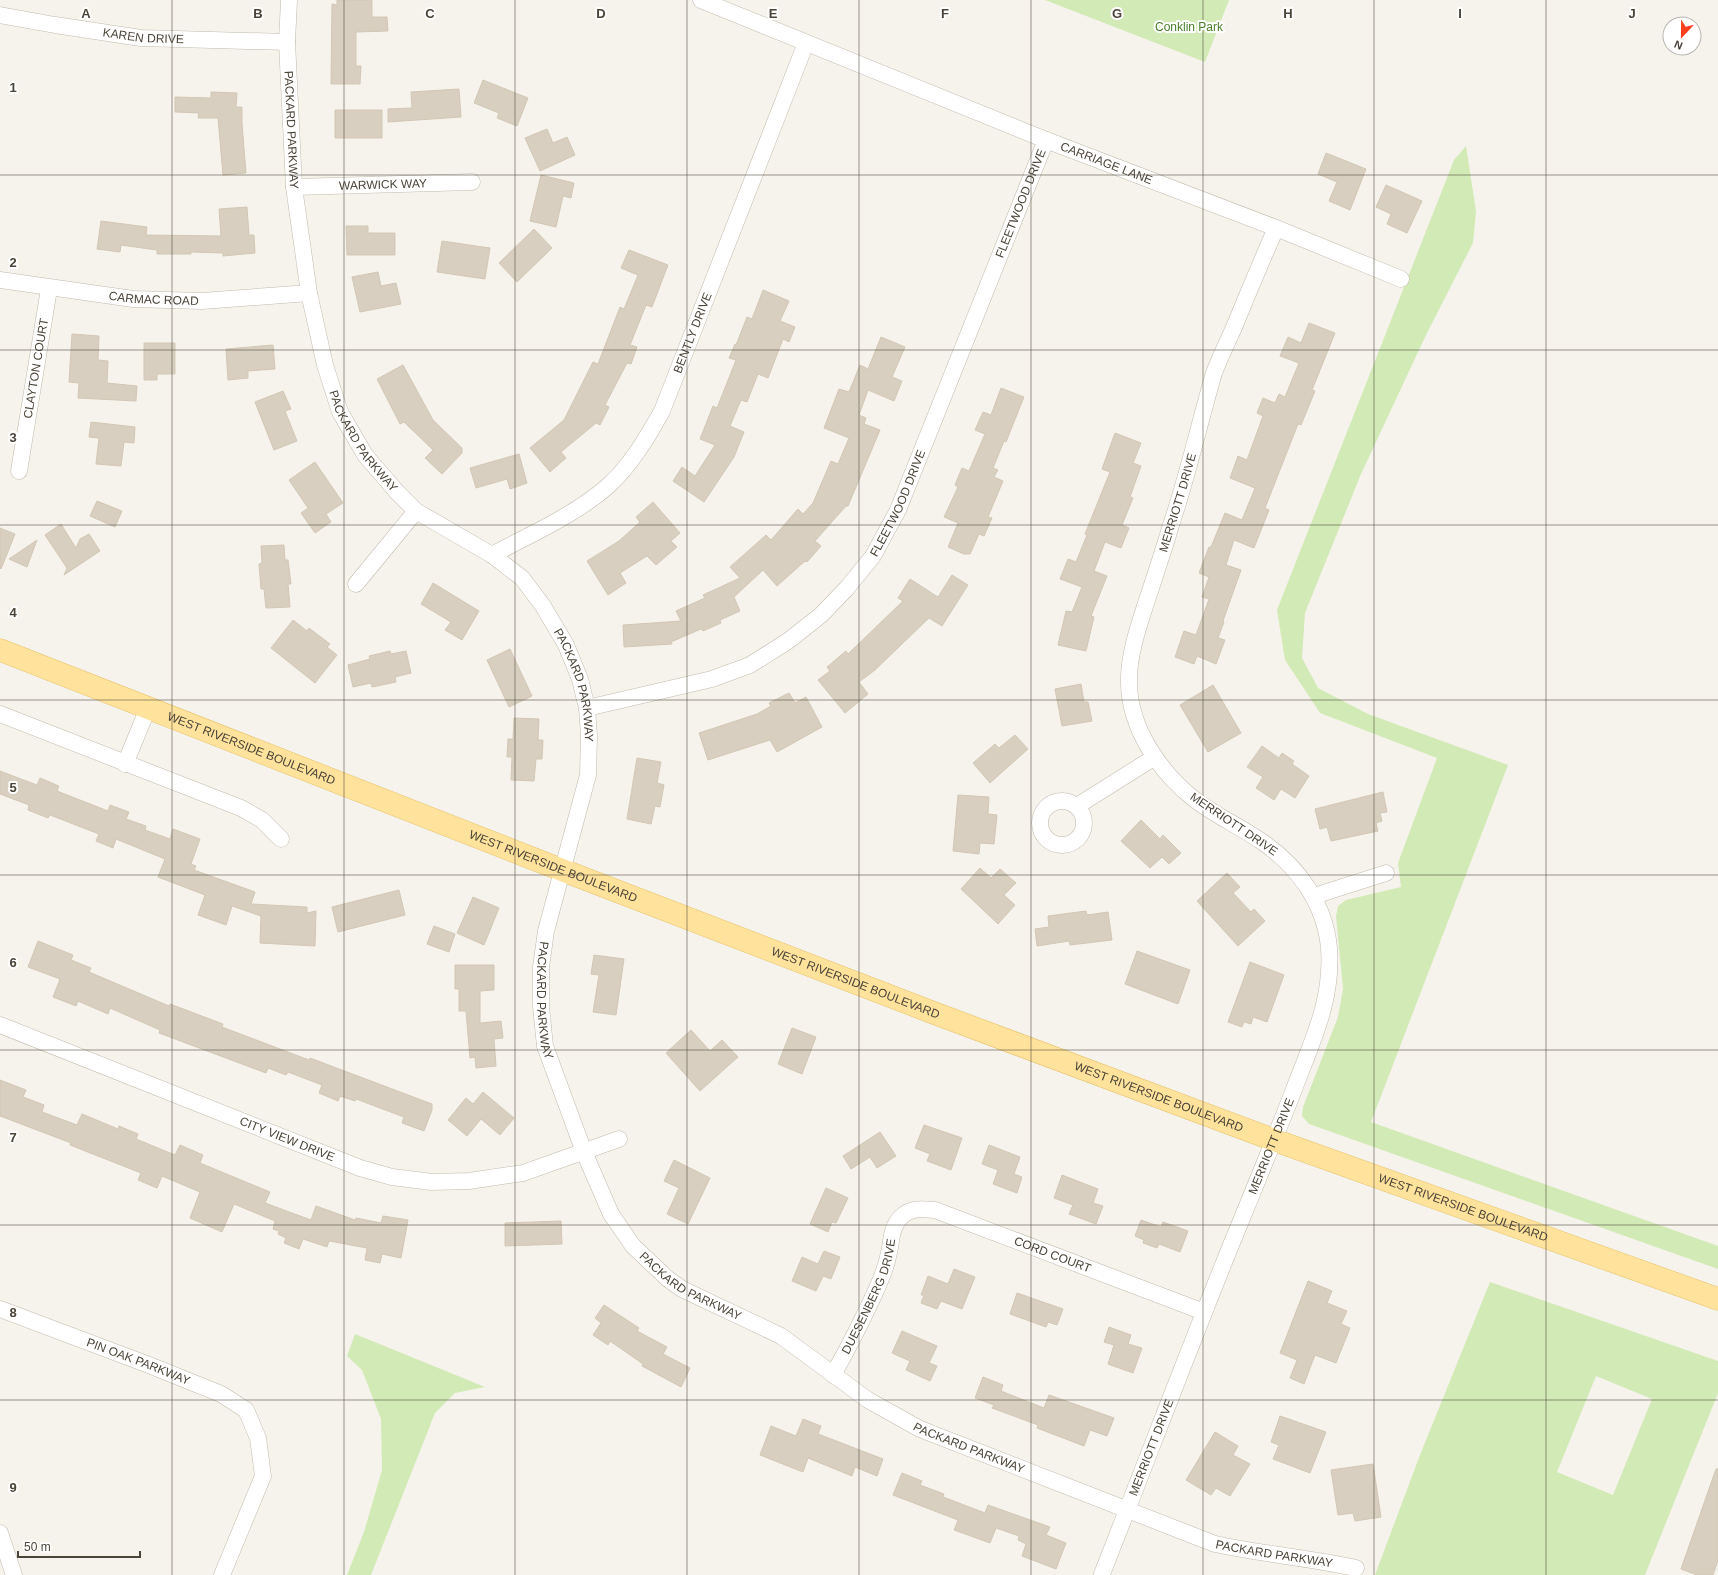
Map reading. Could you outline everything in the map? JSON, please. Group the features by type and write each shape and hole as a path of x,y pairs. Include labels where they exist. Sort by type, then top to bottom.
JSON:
{"main road":[{"name":"WEST RIVERSIDE BOULEVARD","path":"0,650 562,870 1274,1140 1718,1299"}],"street":[{"name":"PACKARD PARKWAY","path":"288,0 287,42 294,187 309,294 325,365 340,412 365,455 396,492 416,511 492,555 522,578 544,606 566,645 580,679 587,708 589,736 588,775 546,931 541,967 541,1006 545,1046 584,1152 611,1214 633,1246 668,1279 689,1293 781,1336 868,1400 920,1429 1215,1544 1254,1552 1320,1560 1356,1568"},
{"name":"CARRIAGE LANE","path":"701,0 1046,140 1276,228 1401,279"},
{"name":"KAREN DRIVE","path":"0,15 69,28 141,38 287,42"},
{"name":"BENTLY DRIVE","path":"492,555 556,521 608,486 628,465 648,438 667,397 806,43"},
{"name":"FLEETWOOD DRIVE","path":"587,708 712,679 750,665 788,641 821,615 848,588 873,556 898,510 1046,140"},
{"name":"WARWICK WAY","path":"294,187 472,182"},
{"name":"MERRIOTT DRIVE","path":"1102,1574 1204,1312 1274,1140 1319,1022 1328,992 1330,969 1329,944 1324,923 1314,896 1294,869 1278,854 1262,841 1211,812 1190,796 1171,777 1155,757 1140,732 1133,710 1129,689 1129,668 1140,620 1184,487 1216,370 1276,228"},
{"name":"CARMAC ROAD","path":"0,280 49,289 133,299 202,302 309,294"},
{"name":"CLAYTON COURT","path":"19,471 49,289"},
{"path":"356,584 416,511"},
{"path":"125,764 148,708"},
{"path":"0,714 241,808 262,820 282,839"},
{"path":"1076,806 1155,757"},
{"path":"1314,896 1386,873"},
{"name":"CITY VIEW DRIVE","path":"0,1025 360,1168 392,1177 432,1182 469,1181 522,1173 619,1139"},
{"name":"CORD COURT","path":"901,1217 910,1211 920,1208 935,1210 1204,1312"},
{"name":"DUESENBERG DRIVE","path":"833,1375 856,1335 881,1278 888,1257 895,1225 901,1217"},
{"name":"PIN OAK PARKWAY","path":"0,1310 149,1365 221,1394 246,1410 258,1438 263,1476 222,1575"},
{"path":"0,1533 14,1575"}],"green space":[{"name":"Conklin Park","path":"1045,0 1229,0 1205,62"},
{"path":"1466,146 1476,211 1473,243 1426,335 1361,474 1305,613 1302,658 1318,688 1368,714 1508,765 1371,1122 1718,1246 1718,1269 1309,1124 1302,1116 1303,1107 1338,1017 1343,989 1336,916 1338,906 1346,900 1401,887 1398,863 1437,758 1320,713 1285,660 1277,610 1454,160"},
{"path":"1490,1282 1718,1361 1718,1393 1645,1575 1375,1575 1420,1455","holes":["1596,1376 1652,1399 1613,1495 1557,1472"]},
{"path":"355,1334 485,1387 455,1393 435,1413 371,1575 347,1575 364,1532 382,1470 381,1419 362,1370 347,1356"}],"building":[{"path":"337,0 372,0 372,17 387,17 388,31 356,32 356,66 361,66 360,84 331,84 332,4 337,5"},
{"path":"483,80 528,98 517,126 497,118 499,113 474,103"},
{"path":"459,89 461,117 388,122 388,109 412,108 411,92"},
{"path":"211,92 237,93 236,107 242,107 246,173 223,175 218,118 198,118 199,113 175,112 175,97 211,98"},
{"path":"335,110 382,110 382,138 335,138"},
{"path":"547,129 553,143 567,137 575,155 540,171 525,138"},
{"path":"1326,153 1366,169 1350,210 1329,201 1337,182 1318,174"},
{"path":"541,175 574,183 571,198 563,196 556,227 530,221"},
{"path":"1386,185 1422,201 1407,233 1387,224 1391,214 1376,207"},
{"path":"247,207 249,235 254,235 255,253 223,256 223,253 191,252 191,254 157,254 157,250 121,245 120,252 97,249 101,221 147,227 146,235 221,236 219,209"},
{"path":"346,226 368,226 368,233 395,233 395,255 347,255"},
{"path":"534,229 552,248 517,282 499,263"},
{"path":"442,241 490,248 485,279 437,272"},
{"path":"629,250 668,265 652,307 646,305 630,345 637,347 631,364 627,363 605,405 609,407 600,425 596,423 561,452 566,458 550,472 530,448 564,420 593,362 598,364 620,307 624,309 638,275 621,268"},
{"path":"378,272 381,286 396,283 401,304 360,312 352,277"},
{"path":"763,290 789,301 780,321 795,327 789,342 783,339 768,378 758,374 747,402 741,400 730,426 744,432 734,457 704,502 673,481 682,467 695,476 715,445 700,439 713,406 717,408 736,360 729,358 747,317 752,319"},
{"path":"1309,323 1335,333 1312,390 1315,391 1301,425 1298,424 1265,508 1269,510 1254,548 1234,540 1226,565 1241,570 1218,638 1225,640 1216,664 1197,656 1194,664 1175,657 1184,631 1196,635 1209,599 1202,597 1209,577 1199,573 1225,513 1242,520 1255,488 1230,478 1238,456 1247,460 1263,416 1257,413 1263,398 1275,403 1279,394 1285,397 1299,363 1280,356 1288,337 1301,343"},
{"path":"72,334 99,336 98,360 108,361 107,383 137,386 136,401 78,398 79,383 69,382"},
{"path":"881,337 905,347 892,377 902,381 894,401 868,390 859,415 866,418 864,424 880,430 848,506 846,506 815,541 821,546 807,562 805,561 777,586 763,570 734,597 740,611 720,620 721,623 703,631 701,629 671,642 672,644 624,647 623,625 681,621 676,611 705,598 703,595 740,578 730,567 766,535 771,540 798,509 803,514 813,503 831,461 838,464 849,438 824,428 839,389 849,392 860,365 868,369"},
{"path":"144,343 175,343 175,374 157,374 157,380 144,380"},
{"path":"273,345 275,369 248,371 248,378 228,380 226,349"},
{"path":"403,365 433,420 462,448 462,453 442,474 425,458 433,450 404,422 400,424 377,379"},
{"path":"1001,388 1024,397 1006,442 1004,441 993,468 998,470 994,477 1003,481 988,517 992,518 984,536 979,534 970,554 964,554 948,547 958,523 944,517 958,487 955,485 962,468 969,471 985,434 975,430 983,412 991,415"},
{"path":"283,391 291,409 285,411 297,441 274,450 255,402"},
{"path":"91,422 135,427 134,443 124,442 121,466 96,464 99,438 89,437"},
{"path":"1115,433 1141,443 1133,463 1141,466 1130,497 1133,498 1122,525 1129,528 1121,548 1105,542 1094,571 1107,576 1091,616 1094,617 1086,651 1058,645 1066,611 1072,612 1082,587 1060,579 1068,559 1076,562 1087,535 1085,534 1110,472 1102,469"},
{"path":"519,454 527,483 510,489 507,479 476,488 470,468"},
{"path":"315,462 343,503 326,514 331,522 315,533 301,513 308,508 289,480"},
{"path":"97,501 122,511 115,527 90,516"},
{"path":"653,502 680,533 671,541 677,547 656,565 647,556 620,573 626,583 608,595 587,561 619,541 640,522 636,517"},
{"path":"61,524 76,548 80,539 89,534 100,551 64,575 67,568 45,535"},
{"path":"0,528 15,534 1,569 0,568"},
{"path":"37,540 27,567 9,559"},
{"path":"284,545 285,560 288,560 291,584 288,584 290,607 266,608 264,589 261,589 259,564 262,563 261,546"},
{"path":"952,575 968,585 942,626 929,618 875,670 859,682 868,694 845,713 818,680 830,671 827,667 846,651 848,654 903,601 898,598 910,579 938,597"},
{"path":"433,583 479,611 462,640 445,630 451,622 421,604"},
{"path":"293,620 307,631 309,628 330,644 327,647 337,655 315,683 271,648"},
{"path":"510,649 532,696 509,707 487,660"},
{"path":"390,651 391,654 406,651 411,673 395,677 396,682 372,687 371,683 353,687 348,665 370,659 369,656"},
{"path":"1081,684 1084,702 1088,702 1092,721 1062,726 1055,689"},
{"path":"1213,685 1241,733 1208,752 1180,705"},
{"path":"789,693 795,703 806,697 822,727 777,752 770,740 708,760 699,733 757,714 771,706 769,703"},
{"path":"514,718 539,719 538,740 543,740 542,759 536,759 534,781 511,780 512,757 507,757 508,739 513,739"},
{"path":"1015,735 1028,749 990,783 973,763 995,744 999,748"},
{"path":"1262,746 1279,758 1282,753 1294,761 1292,764 1309,776 1295,798 1281,789 1274,800 1256,788 1263,777 1247,767"},
{"path":"637,758 661,762 657,783 664,785 660,807 655,806 651,824 627,819"},
{"path":"0,771 37,785 40,778 59,786 57,791 108,811 110,805 129,812 126,819 146,826 145,830 170,839 173,829 200,839 191,864 196,866 194,870 255,892 251,904 307,907 307,913 316,911 315,946 260,943 261,916 232,906 226,925 198,915 205,895 158,877 165,859 116,839 113,848 96,841 99,834 50,815 48,818 28,810 29,805 0,794"},
{"path":"1383,792 1387,812 1380,813 1382,821 1376,823 1378,831 1331,841 1327,827 1320,829 1315,809"},
{"path":"958,795 989,797 988,814 997,815 994,844 980,843 979,854 953,851"},
{"path":"1141,820 1160,839 1163,835 1181,853 1169,864 1162,857 1150,868 1121,841"},
{"path":"980,868 991,878 1000,869 1016,883 1004,895 1015,905 998,924 961,889"},
{"path":"1227,873 1240,887 1233,893 1251,912 1254,909 1265,921 1238,946 1197,901"},
{"path":"399,890 405,915 338,932 332,907"},
{"path":"473,897 499,908 484,945 457,933"},
{"path":"1086,911 1087,915 1108,912 1112,940 1070,945 1069,941 1037,946 1035,929 1049,927 1048,916"},
{"path":"434,926 455,934 449,952 427,944"},
{"path":"38,941 73,955 71,960 91,968 89,972 169,1006 170,1004 223,1024 222,1027 432,1104 432,1110 424,1131 402,1123 404,1117 356,1099 355,1101 340,1096 338,1101 319,1093 322,1085 288,1072 286,1075 268,1068 266,1073 159,1033 160,1030 110,1008 108,1014 78,1001 76,1006 53,997 60,979 28,967"},
{"path":"1137,951 1190,970 1178,1004 1125,984"},
{"path":"594,955 624,959 616,1015 593,1012 599,975 591,974"},
{"path":"1250,962 1284,975 1267,1022 1253,1017 1251,1024 1244,1022 1242,1027 1228,1022"},
{"path":"455,965 494,965 494,990 480,991 480,1023 501,1021 503,1038 494,1039 496,1066 476,1068 475,1057 470,1058 466,1011 459,1011 459,989 455,989"},
{"path":"792,1028 816,1037 802,1074 778,1064"},
{"path":"691,1030 710,1051 722,1040 738,1057 700,1091 666,1053"},
{"path":"0,1080 26,1090 23,1097 44,1105 42,1112 77,1125 82,1114 118,1129 119,1126 138,1134 136,1139 175,1155 180,1145 203,1155 200,1163 270,1192 265,1203 311,1220 316,1206 355,1220 356,1218 381,1223 383,1216 408,1220 401,1258 382,1254 380,1263 365,1260 367,1248 329,1241 327,1247 303,1239 299,1249 284,1243 286,1238 278,1234 279,1231 273,1229 275,1221 234,1204 222,1232 190,1218 200,1192 162,1176 157,1188 138,1180 141,1173 70,1145 71,1143 0,1116"},
{"path":"483,1092 514,1118 500,1135 481,1119 467,1136 448,1120 466,1098 473,1104"},
{"path":"924,1125 962,1138 951,1170 927,1161 930,1154 915,1148"},
{"path":"880,1132 896,1156 877,1168 870,1157 851,1169 843,1156"},
{"path":"989,1145 1020,1157 1014,1174 1022,1177 1017,1193 993,1184 998,1170 982,1164"},
{"path":"674,1160 710,1178 688,1224 667,1214 679,1188 664,1181"},
{"path":"1062,1175 1098,1189 1093,1203 1103,1206 1096,1224 1069,1214 1073,1205 1054,1198"},
{"path":"826,1188 848,1198 836,1223 832,1222 828,1232 810,1224"},
{"path":"1141,1220 1161,1227 1163,1222 1188,1231 1180,1252 1159,1244 1157,1248 1143,1243 1144,1240 1135,1236"},
{"path":"561,1221 562,1244 505,1246 505,1223"},
{"path":"824,1251 840,1257 831,1279 823,1276 816,1291 792,1281 802,1257 818,1264"},
{"path":"954,1269 975,1277 962,1309 941,1301 937,1309 921,1303 924,1295 921,1295 928,1276 948,1284"},
{"path":"1308,1281 1332,1291 1327,1303 1347,1311 1341,1324 1350,1328 1336,1363 1315,1355 1304,1384 1290,1378 1297,1360 1280,1353"},
{"path":"1017,1293 1063,1309 1057,1325 1048,1322 1046,1327 1010,1314"},
{"path":"604,1305 639,1328 637,1331 667,1347 663,1354 690,1368 681,1387 642,1366 643,1364 610,1341 608,1345 593,1335 601,1323 595,1318"},
{"path":"1109,1327 1131,1335 1128,1344 1142,1348 1133,1373 1108,1364 1114,1345 1104,1342"},
{"path":"902,1331 937,1346 929,1363 937,1366 930,1381 906,1370 910,1361 892,1353"},
{"path":"983,1377 1003,1385 1001,1391 1044,1408 1049,1395 1114,1418 1107,1436 1090,1430 1084,1446 1037,1428 1038,1425 992,1408 994,1405 975,1398"},
{"path":"1280,1416 1326,1432 1310,1473 1273,1459 1279,1445 1271,1442"},
{"path":"803,1419 821,1426 818,1434 883,1459 877,1476 855,1467 852,1476 808,1458 803,1472 760,1455 771,1426 796,1436"},
{"path":"1215,1432 1238,1446 1233,1455 1250,1464 1230,1496 1216,1488 1211,1495 1186,1480"},
{"path":"1373,1464 1381,1517 1355,1521 1353,1513 1338,1515 1331,1470"},
{"path":"1716,1469 1718,1469 1718,1560 1713,1575 1697,1575 1681,1569"},
{"path":"902,1473 922,1481 920,1485 944,1494 943,1497 985,1513 988,1505 1050,1527 1046,1535 1066,1543 1056,1569 1022,1556 1026,1544 1018,1540 1019,1536 996,1528 990,1543 954,1530 958,1520 893,1495"}]}
